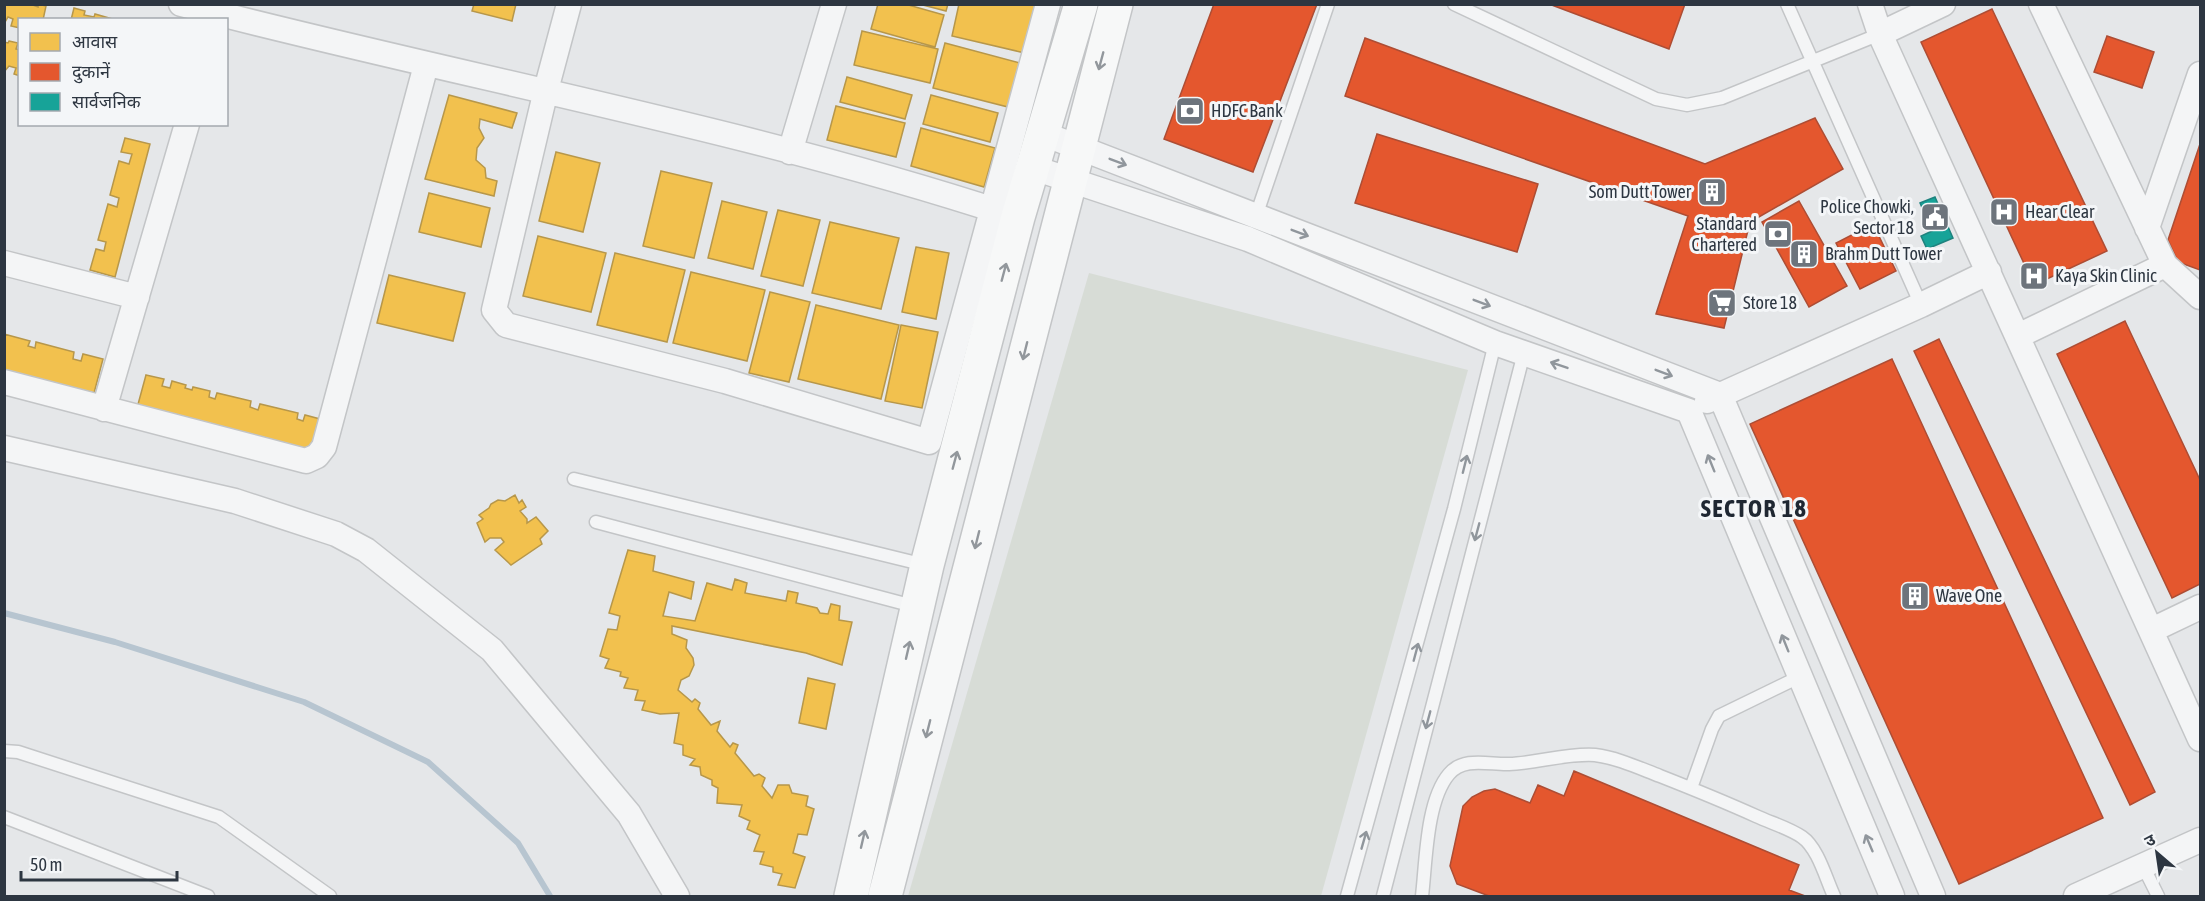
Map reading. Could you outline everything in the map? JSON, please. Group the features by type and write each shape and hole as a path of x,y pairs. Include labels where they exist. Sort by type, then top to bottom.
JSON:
{"street":[{"path":"181,4 219,17"},
{"path":"569,4 546,90 494,310 501,321 506,325 725,381 929,442 1006,213 1034,168 1081,4"},
{"path":"790,152 834,4"},
{"path":"851,897 1006,213 1048,4"},
{"path":"885,897 1116,4"},
{"path":"1870,4 1880,34 2200,739"},
{"path":"1880,34 1943,4"},
{"path":"2041,4 2165,265 2200,297"},
{"path":"228,19 546,90 790,152 1006,213"},
{"path":"4,382 306,461 317,456 324,447 426,65"},
{"path":"2147,228 2200,74"},
{"path":"104,409 186,126"},
{"path":"1044,134 1078,146 1495,343 1689,411 1989,272"},
{"path":"1034,168 1252,228 1720,395 1933,897"},
{"path":"4,263 136,297"},
{"path":"2018,336 2165,265"},
{"path":"1689,411 1892,897"},
{"path":"4,448 235,501 336,534 366,550 492,650 629,814 677,897"},
{"path":"2152,630 2200,607"},
{"path":"2076,897 2200,840"}],"lane":[{"path":"1252,228 1328,4"},
{"path":"1454,4 1656,99 1687,105 1722,98 1880,34"},
{"path":"1787,4 1921,305"},
{"path":"1347,897 1454,509 1495,343"},
{"path":"1383,897 1524,353"},
{"path":"574,479 927,565"},
{"path":"596,522 918,608"},
{"path":"1691,788 1712,729 1719,716 1799,677"},
{"path":"4,751 29,756 219,817 330,897"},
{"path":"1422,897 1426,842 1440,789 1450,773 1462,765 1479,762 1491,765 1512,764 1567,756 1595,755 1624,762 1691,788 1803,838 1813,851 1834,897"},
{"path":"4,817 208,897"},
{"path":"2143,866 2158,897"}],"shaded area":[{"path":"1089,273 1468,370 1321,896 908,896"}],"building: आवास":[{"path":"4,4 46,6 43,18 18,18 18,28 11,26 13,19 8,17 4,24"},
{"path":"474,4 516,4 512,21 472,11"},
{"path":"878,4 905,4 944,15 935,47 871,29"},
{"path":"919,4 948,4 946,11"},
{"path":"959,4 1037,4 1025,53 952,36"},
{"path":"74,8 85,11 84,15 94,17 95,14 109,18 72,18"},
{"path":"862,31 938,49 930,83 854,65"},
{"path":"9,41 18,43 16,49 18,50 18,75 14,74 16,68 9,66 4,72 4,42"},
{"path":"945,43 1020,63 1008,107 933,88"},
{"path":"847,77 912,95 905,119 840,102"},
{"path":"449,95 517,113 512,128 480,119 479,128 484,138 477,148 476,160 485,168 486,178 497,181 494,196 425,179"},
{"path":"931,95 998,113 990,142 923,124"},
{"path":"836,106 905,123 896,157 827,140"},
{"path":"921,128 995,148 984,187 911,166"},
{"path":"125,138 150,144 115,277 90,270 96,249 104,251 106,242 98,240 108,204 117,207 119,198 110,195 119,161 129,164 132,154 121,152"},
{"path":"556,152 600,163 583,232 539,221"},
{"path":"661,171 712,183 694,258 643,246"},
{"path":"429,193 490,208 481,247 419,232"},
{"path":"722,201 767,212 753,269 708,258"},
{"path":"778,210 820,220 803,286 761,276"},
{"path":"830,222 899,238 881,309 812,293"},
{"path":"538,236 606,253 591,312 523,296"},
{"path":"916,247 949,253 936,319 902,312"},
{"path":"615,253 685,270 667,342 597,325"},
{"path":"691,272 765,290 747,361 673,343"},
{"path":"389,275 465,293 453,341 377,323"},
{"path":"770,292 810,302 789,382 749,373"},
{"path":"816,305 899,325 881,399 798,379"},
{"path":"901,325 938,332 922,408 885,401"},
{"path":"4,334 30,341 28,346 35,348 36,342 74,352 73,359 81,361 83,354 103,359 94,393 4,370"},
{"path":"146,375 164,379 162,386 170,388 172,381 186,385 185,388 192,390 193,387 210,391 209,397 215,399 217,393 251,401 250,407 258,410 260,404 298,413 297,419 303,421 305,415 324,420 315,453 137,408"},
{"path":"515,495 519,503 522,500 526,507 520,511 527,519 527,523 536,517 548,531 540,539 542,544 511,565 495,550 504,542 501,538 490,538 485,542 477,523 483,519 479,515 491,504 498,500 505,501"},
{"path":"628,550 655,556 653,571 694,582 691,599 669,592 663,616 695,621 707,583 732,590 735,579 747,583 745,593 786,601 788,591 798,593 796,603 817,608 820,613 828,614 831,604 840,606 839,620 852,622 842,665 806,653 672,626 672,634 687,640 686,648 693,658 694,665 689,676 681,680 678,690 692,702 695,699 700,703 698,709 711,725 720,721 717,731 730,747 733,743 738,745 735,753 754,776 759,774 765,778 762,786 772,798 778,785 789,785 792,793 808,796 806,806 814,809 807,835 798,834 793,853 805,857 795,888 778,885 782,874 773,872 773,867 760,864 764,852 754,851 760,835 747,829 750,821 739,816 742,805 717,803 718,788 712,785 712,780 701,775 700,767 690,765 695,759 683,755 683,745 674,743 679,713 660,714 642,710 645,701 635,700 638,690 624,688 628,678 620,676 621,672 605,668 609,659 600,656 608,629 617,630 620,616 609,613"},
{"path":"808,678 835,684 826,729 799,723"}],"building: दुकानें":[{"path":"1214,4 1317,4 1253,172 1164,139"},
{"path":"1549,4 1685,4 1669,49"},
{"path":"1992,9 2107,251 2034,285 1921,42"},
{"path":"2107,36 2154,52 2142,88 2094,72"},
{"name":"Som Dutt Tower","path":"1365,38 1705,164 1815,118 1843,169 1750,222 1724,328 1656,314 1688,216 1345,96"},
{"path":"1377,134 1538,184 1517,252 1355,203"},
{"path":"2200,144 2200,270 2178,262 2168,240"},
{"name":"Brahm Dutt Tower","path":"1799,201 1847,286 1809,307 1762,222"},
{"path":"1873,224 1896,271 1860,289 1836,243"},
{"path":"2125,321 2200,480 2200,584 2172,598 2057,354"},
{"path":"1939,339 2155,792 2130,805 1914,351"},
{"name":"Wave One","path":"1892,359 2103,818 1959,884 1750,424"},
{"path":"1574,771 1799,865 1789,890 1805,896 1489,896 1457,884 1450,866 1463,806 1472,797 1495,789 1530,803 1538,785 1564,796"}],"building: सार्वजनिक":[{"name":"Police Chowki, Sector 18","path":"1935,197 1953,238 1927,249 1921,236 1932,231 1920,203"},
{"name":"Police Chowki, Sector 18","path":"1935,197 1953,238 1927,249 1921,236 1932,231 1920,203"}],"waterway":[{"path":"4,613 115,642 304,702 428,762 518,843 550,896"}],"place":[{"name":"HDFC Bank","path":"1190,111"},
{"name":"Som Dutt Tower","path":"1712,192"},
{"name":"Hear Clear","path":"2004,212"},
{"name":"Police Chowki, Sector 18","path":"1935,217"},
{"name":"Standard Chartered","path":"1778,234"},
{"name":"Brahm Dutt Tower","path":"1804,254"},
{"name":"Kaya Skin Clinic","path":"2034,276"},
{"name":"Store 18","path":"1722,303"},
{"name":"Wave One","path":"1915,596"}],"district":[{"name":"SECTOR 18","path":"1754,509"}]}
